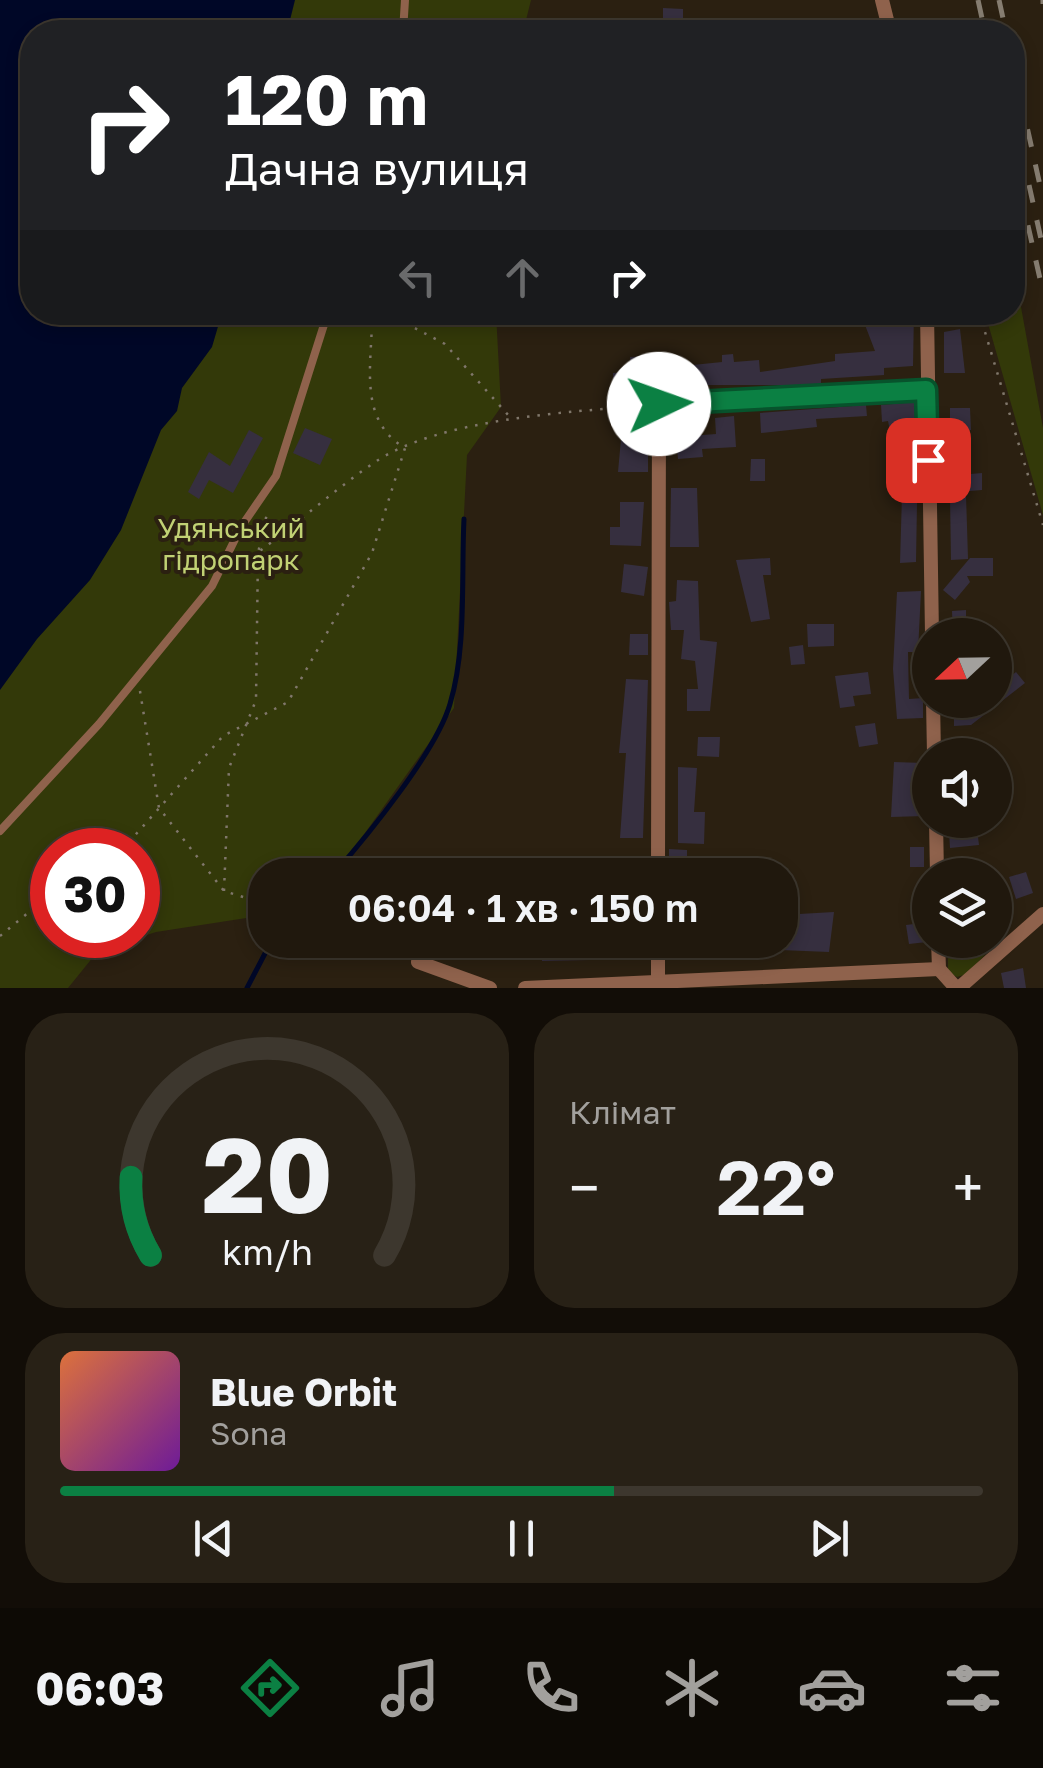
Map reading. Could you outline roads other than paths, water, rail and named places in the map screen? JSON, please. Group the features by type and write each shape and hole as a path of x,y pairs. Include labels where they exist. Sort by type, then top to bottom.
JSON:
{"street":[{"path":"928,325 932,618"},
{"path":"658,858 659,404 926,390"},
{"path":"939,958 939,969 957,988 1043,914"},
{"path":"658,958 658,982"},
{"path":"418,962 490,988"},
{"path":"525,988 939,969"}],"lane":[{"path":"0,830 99,724 212,586 242,527 276,476 324,325"}],"water":[{"path":"0,0 295,0 290,20 20,20 20,325 218,325 212,347 182,388 177,411 161,430 121,530 90,580 37,639 0,690"}],"waterway":[{"path":"347,858 416,769 450,704 461,636 464,519"},
{"path":"247,988 263,958"}],"railway":[{"path":"978,0 982,20"},
{"path":"999,0 1003,20"},
{"path":"1025,118 1043,199"},
{"path":"1029,185 1043,248"},
{"path":"1025,212 1043,292"}],"park label":[{"name":"Удянський гідропарк","path":"231,544"}]}
